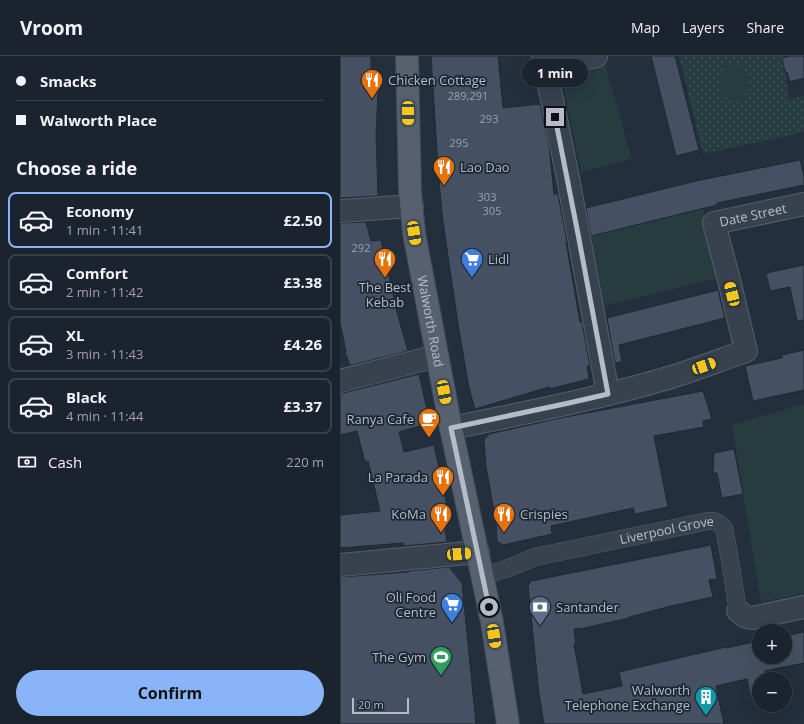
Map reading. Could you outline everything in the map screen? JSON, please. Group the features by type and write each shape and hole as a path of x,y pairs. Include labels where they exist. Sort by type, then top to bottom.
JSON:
{"main road":[{"name":"Walworth Road","path":"408,56 409,156 414,233 451,428 492,622 508,724"}],"street":[{"path":"451,428 608,394 570,188 544,61 596,56"},
{"name":"Date Street","path":"608,394 674,376 746,350 714,223 804,204"},
{"path":"340,211 412,206"},
{"path":"340,381 437,356"},
{"name":"Liverpool Grove","path":"482,576 506,569 535,557 714,521 724,528 738,611 740,614 752,618 804,607"},
{"path":"340,565 478,552"}],"green space":[{"path":"679,56 783,56 789,99 804,96 804,132 703,154"},
{"path":"725,63 742,66 749,78 745,101 722,97 722,80"},
{"path":"605,64 632,159 581,172 561,75"},
{"path":"703,209 719,278 604,306 591,236"},
{"path":"804,404 804,594 761,602 732,425"}],"building":[{"path":"340,56 371,56 371,91 378,92 376,135 378,196 340,198"},
{"path":"431,56 498,56 503,108 540,104 549,145 554,194 558,194 580,322 582,322 590,366 587,366 589,379 549,389 549,387 475,409 469,388 458,324 443,222"},
{"path":"651,56 675,56 699,150 676,156"},
{"path":"790,56 804,56 804,78 790,82 787,72 785,72 782,58"},
{"path":"800,160 804,176 804,185 717,203 717,205 591,236 586,208 696,181"},
{"path":"366,222 371,241 381,240 398,316 408,351 340,368 340,366 350,365 345,352 340,322 340,223"},
{"path":"804,265 804,320 797,321 790,287 770,291 766,273"},
{"path":"718,290 725,318 619,345 622,362 615,363 607,318"},
{"path":"804,350 804,390 753,401 745,366 782,358 782,355"},
{"path":"419,374 430,423 399,432 404,452 434,445 449,521 444,522 447,542 404,546 403,543 340,548 340,515 380,511 368,461 365,462 357,431 340,435 340,393"},
{"path":"703,391 712,419 703,421 704,427 654,436 668,507 635,514 633,508 551,526 552,534 503,545 497,541 496,522 486,467 484,440 489,434 560,418"},
{"path":"734,449 743,494 722,498 717,473 713,473 714,453"},
{"path":"711,545 717,579 709,580 713,597 671,606 629,618 574,629 576,645 574,644 583,694 622,686 619,672 726,647 752,642 752,664 792,664 792,635 804,632 804,663 765,672 752,672 752,699 747,679 716,686 724,724 544,724 539,694 528,586 531,581"},
{"path":"449,567 462,583 476,724 340,724 340,577 409,572"}],"place":[{"name":"Chicken Cottage","path":"372,100"},
{"name":"Lao Dao","path":"444,186"},
{"name":"The Best Kebab","path":"385,278"},
{"name":"Lidl","path":"472,278"},
{"name":"Ranya Cafe","path":"429,438"},
{"name":"La Parada","path":"443,496"},
{"name":"KoMa","path":"441,534"},
{"name":"Crispies","path":"504,534"},
{"name":"Oli Food Centre","path":"452,624"},
{"name":"Santander","path":"540,626"},
{"name":"The Gym","path":"441,676"},
{"name":"Walworth Telephone Exchange","path":"706,716"}],"route":[{"path":"489,607 451,428 608,394 567,173 555,117"}]}
